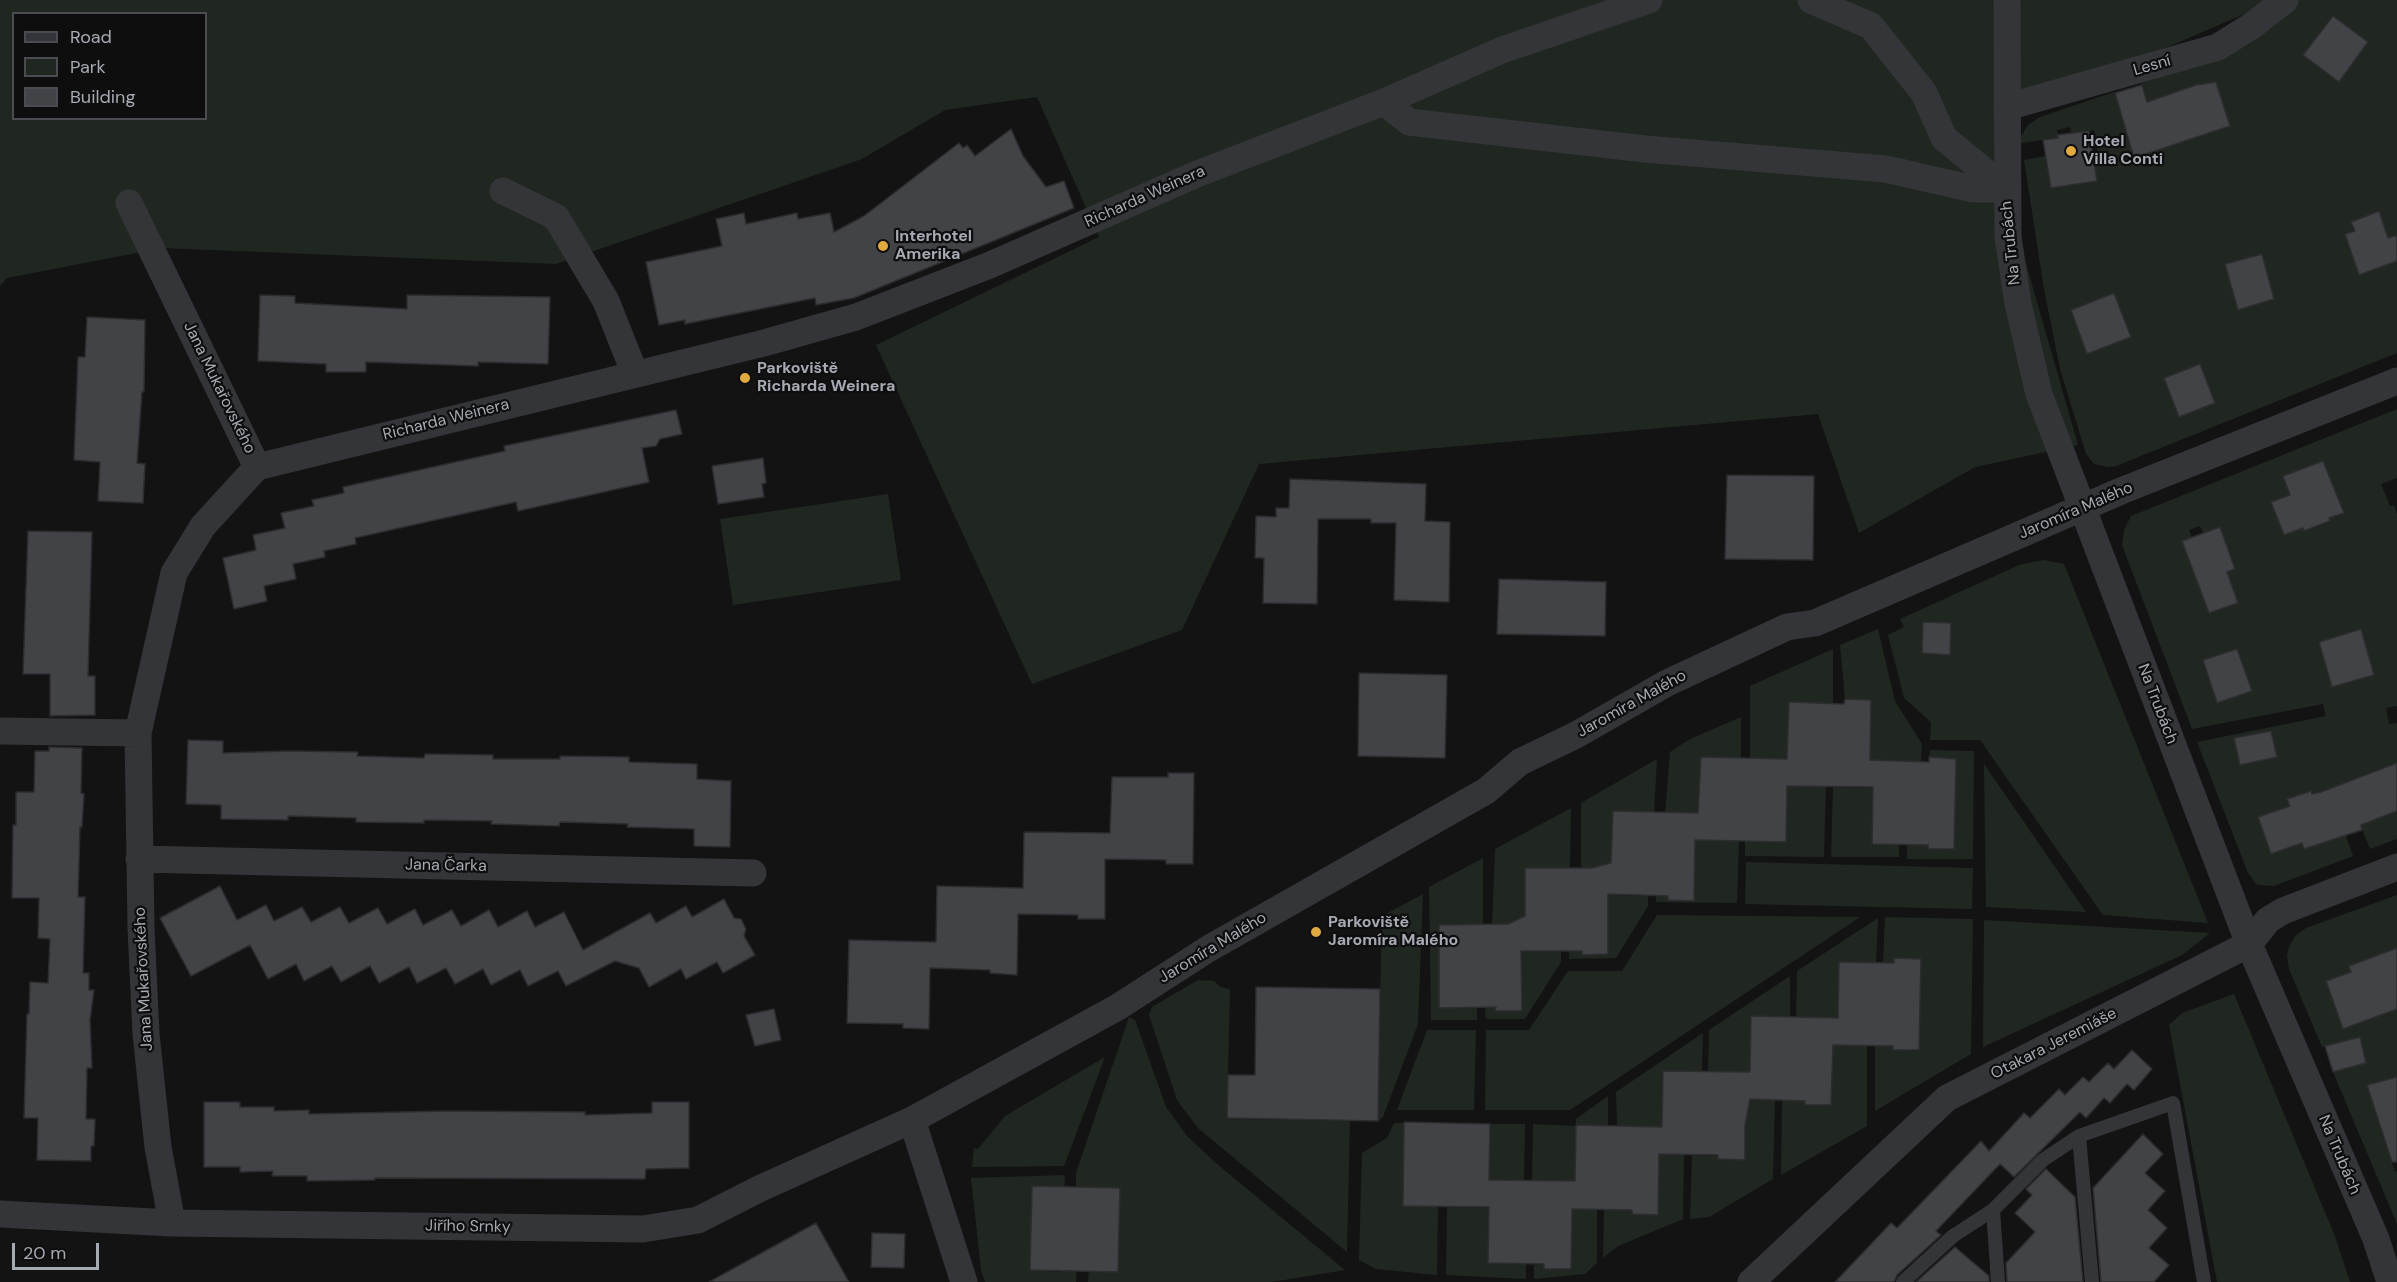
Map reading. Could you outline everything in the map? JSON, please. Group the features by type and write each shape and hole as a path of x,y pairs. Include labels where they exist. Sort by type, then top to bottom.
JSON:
{"street":[{"name":"Richarda Weinera","path":"257,467 764,343 882,309 990,265 1197,174 1384,102 1502,50 1649,0"},
{"path":"1811,0 1871,26 1924,93 1944,138 2007,189"},
{"name":"Na Trubách","path":"2007,0 2007,237 2020,315 2039,394 2249,944 2376,1239 2390,1282"},
{"name":"Lesní","path":"2007,107 2218,47 2253,25 2284,0"},
{"path":"1384,102 1409,122 1645,149 1886,169 1973,189 2007,189"},
{"path":"503,191 556,217 606,301 635,374"},
{"name":"Jana Mukařovského","path":"129,203 257,467 203,526 174,573 138,733 139,859 146,1034 158,1147 172,1223"},
{"name":"Jaromíra Malého","path":"912,1120 1118,1008 1280,907 1486,791 1520,762 1576,735 1677,678 1787,627 1815,623 2121,491 2397,381"},
{"path":"0,731 138,733"},
{"name":"Jana Čarka","path":"139,859 753,873"},
{"name":"Otakara Jeremiáše","path":"1751,1282 1947,1098 2249,944 2268,920 2283,911 2397,867"},
{"path":"912,1120 964,1282"},
{"name":"Jiřího Srnky","path":"0,1214 172,1223 643,1229 698,1220 761,1188 912,1120"}],"lane":[{"path":"1903,1282 1953,1236 1993,1210 2043,1160 2079,1136 2173,1102 2204,1282"},
{"path":"2079,1136 2092,1282"},
{"path":"1993,1210 1998,1282"}],"green space":[{"path":"0,0 2277,0 2012,114 2017,232 2078,445 1975,467 1859,533 1818,414 1259,464 1182,630 1032,684 876,345 1099,237 1037,97 945,110 862,159 556,264 162,248 7,278 0,286"},
{"path":"2297,0 2397,0 2397,235 2388,238 2379,212 2352,222 2355,231 2345,234 2359,275 2397,261 2397,353 2116,466 2094,464 2086,454 2060,369 2044,289 2024,160 2046,156 2051,188 2096,181 2093,156 2098,155 2094,130 2071,133 2070,127 2057,130 2058,138 2021,143 2021,136 2028,125 2040,117 2114,92 2134,157 2161,149 2142,83 2216,60","holes":["2332,16 2368,42 2339,81 2304,55","2216,82 2230,126 2186,141 2197,87","2114,294 2131,337 2071,310"]},
{"path":"2397,409 2397,478 2381,484 2390,506 2394,505 2397,514 2397,706 2386,708 2389,724 2397,723 2397,763 2358,778 2397,811 2397,839 2370,849 2360,824 2344,830 2353,856 2274,886 2257,885 2248,873 2197,742 2326,716 2323,704 2192,729 2122,545 2124,530 2131,516","holes":["2323,461 2343,513 2329,518 2330,522 2320,526 2305,531 2302,526 2284,535 2271,503 2290,495 2283,476","2200,526 2203,533 2220,527 2235,569 2198,582 2183,541 2192,537 2189,530","2204,597 2238,603 2210,613","2361,630 2373,672 2368,674 2369,677 2333,687 2319,642","2237,649 2251,691 2217,703 2203,661","2271,731 2277,757 2240,765","2310,791 2312,794 2320,791 2327,809 2328,841 2305,849 2302,843 2271,854 2290,806 2288,799"]},
{"path":"888,494 901,580 733,605 720,519"},
{"path":"2043,560 2064,564 2208,923 2103,915 1980,740 1930,740 1931,722 1904,698 1888,635 1904,627 1900,619 2019,565"},
{"path":"1878,629 1895,701 1922,744 1921,762 1870,761 1871,701 1845,699 1840,645"},
{"path":"1833,649 1833,704 1788,703 1788,729 1792,758 1750,758 1750,686"},
{"path":"1741,717 1741,758 1701,758 1700,784 1704,814 1665,813 1670,752 1690,739"},
{"path":"1930,750 1974,751 1973,859 1907,859 1907,845 1928,845 1929,849 1954,850 1956,759 1929,758"},
{"path":"1657,759 1654,812 1616,868 1581,868 1581,803"},
{"path":"1984,764 2086,912 1986,907"},
{"path":"1783,786 1826,787 1824,857 1745,856 1745,841 1786,841"},
{"path":"1833,787 1877,788 1872,817 1872,844 1899,844 1899,857 1831,857"},
{"path":"1571,808 1570,868 1525,868 1525,894 1529,925 1492,925 1495,849"},
{"path":"1695,840 1739,841 1737,903 1656,902 1656,896 1668,896 1668,900 1694,900"},
{"path":"1483,858 1483,925 1439,925 1438,951 1443,952 1439,982 1440,1008 1477,1008 1477,1020 1431,1020 1429,887"},
{"path":"1746,862 1973,868 1972,909 1745,904"},
{"path":"1423,894 1418,1024 1383,1117 1377,1122 1382,916"},
{"path":"1608,895 1648,896 1648,906 1616,958 1569,959 1569,951 1581,951 1582,955 1608,955"},
{"path":"2397,895 2397,948 2349,966 2351,972 2326,982 2341,1023 2369,1019 2397,1009 2397,1077 2387,1080 2370,1095 2395,1172 2397,1171 2397,1224 2333,1072 2366,1063 2360,1037 2322,1047 2289,969 2287,956 2295,936 2306,928"},
{"path":"1657,915 1860,917 1570,1110 1485,1110 1486,1030 1529,1030 1568,971 1622,971"},
{"path":"1885,917 1973,919 1971,1054 1875,1111 1875,1046 1892,1046 1892,1050 1919,1051 1921,960 1883,963"},
{"path":"1878,918 1876,962 1839,962 1838,988 1842,989 1841,1018 1796,1017 1797,971"},
{"path":"1984,920 2210,933 2182,955 1983,1047"},
{"path":"1522,951 1561,951 1561,962 1525,1019 1486,1019 1485,1008 1496,1008 1496,1012 1522,1012"},
{"path":"1790,976 1790,1017 1753,1072 1708,1072 1709,1030"},
{"path":"1198,980 1214,981 1221,987 1230,989 1227,1119 1350,1121 1347,1252 1198,1128 1177,1100 1149,1015 1152,1007"},
{"path":"2234,994 2335,1236 2350,1282 2217,1282 2169,1025 2182,1013"},
{"path":"1129,1017 1135,1020 1166,1107 1187,1136 1217,1164 1345,1270 1272,1282 1088,1282 1089,1267 1100,1267 1100,1272 1118,1272 1120,1189 1089,1187 1076,1193 1076,1173"},
{"path":"1427,1030 1476,1030 1474,1110 1397,1110"},
{"path":"1703,1033 1702,1072 1667,1128 1617,1127 1616,1092"},
{"path":"1832,1045 1867,1046 1867,1126 1781,1175 1782,1101 1805,1101 1805,1105 1831,1106"},
{"path":"1105,1057 1064,1166 972,1167 974,1148 978,1149 1005,1116"},
{"path":"1608,1096 1608,1126 1576,1126 1576,1119"},
{"path":"1746,1100 1775,1100 1773,1179 1709,1217 1690,1219 1692,1155 1718,1156 1719,1160 1745,1160"},
{"path":"1394,1123 1404,1123 1403,1149 1407,1150 1403,1206 1438,1207 1437,1275 1376,1269 1359,1260 1362,1153 1387,1138"},
{"path":"1491,1124 1525,1124 1524,1181 1486,1180"},
{"path":"1533,1124 1576,1126 1576,1152 1580,1182 1532,1181"},
{"path":"1658,1154 1684,1155 1683,1219 1618,1246 1603,1258 1604,1210 1632,1210 1632,1214 1658,1215"},
{"path":"1065,1175 1064,1192 1050,1187 1033,1186 1030,1270 1062,1272 1063,1266 1077,1267 1076,1282 985,1282 981,1270 971,1178"},
{"path":"1447,1207 1493,1208 1488,1263 1526,1264 1526,1279 1446,1275"},
{"path":"1571,1209 1597,1210 1597,1263 1585,1274 1534,1279 1534,1265 1544,1265 1544,1269 1571,1270"}],"building":[{"path":"2333,16 2368,42 2339,82 2303,55"},
{"path":"2216,82 2230,126 2134,158 2115,93 2142,85 2147,102 2196,85"},
{"path":"1011,129 1023,156 1046,187 1064,181 1074,208 854,298 816,305 815,298 685,324 685,320 659,325 646,262 722,246 716,219 744,213 746,224 797,213 798,219 830,213 834,232 864,216 959,143 963,148 967,145 975,156"},
{"path":"2089,131 2097,181 2051,188 2043,140 2058,138 2057,135"},
{"path":"2379,211 2388,238 2397,235 2397,261 2359,275 2345,234 2355,231 2351,222"},
{"path":"2262,254 2274,299 2238,310 2225,264"},
{"path":"2114,293 2131,337 2087,354 2071,310"},
{"path":"260,295 295,296 295,303 407,309 407,295 550,297 548,364 478,362 478,366 366,362 366,372 326,372 326,364 258,361"},
{"path":"87,317 145,320 144,392 142,392 137,463 145,464 143,503 98,501 100,462 74,460 78,357 85,357"},
{"path":"2200,364 2215,403 2179,417 2164,378"},
{"path":"676,410 682,434 660,439 656,446 642,448 649,482 518,511 516,502 355,538 356,544 324,551 325,557 293,564 296,579 264,586 267,601 234,609 223,558 256,550 253,535 285,528 281,513 314,506 312,500 344,493 343,487 505,451 504,446"},
{"path":"763,458 766,483 762,484 764,497 718,504 712,466"},
{"path":"2323,461 2344,513 2304,531 2303,528 2284,535 2271,502 2290,495 2283,476"},
{"path":"1727,475 1814,476 1813,560 1725,559"},
{"path":"1290,479 1426,484 1425,521 1450,522 1449,602 1394,600 1396,523 1371,523 1371,519 1318,519 1317,604 1263,603 1264,558 1255,558 1256,516 1276,517 1276,508 1289,508"},
{"path":"2220,527 2235,569 2227,572 2238,603 2209,613 2182,541"},
{"path":"28,531 92,532 88,676 95,676 95,715 50,716 50,674 23,674"},
{"path":"1499,579 1606,582 1605,636 1497,634"},
{"path":"1923,622 1951,623 1950,655 1922,653"},
{"path":"2361,629 2374,675 2332,687 2319,642"},
{"path":"2237,649 2252,691 2217,703 2203,660"},
{"path":"1359,673 1447,675 1445,758 1358,756"},
{"path":"1845,699 1871,700 1870,760 1929,762 1929,757 1956,759 1954,849 1928,849 1928,845 1872,844 1873,787 1787,786 1786,842 1695,840 1694,901 1668,900 1668,896 1608,894 1608,954 1582,955 1582,951 1521,951 1522,1011 1495,1011 1496,1007 1439,1008 1439,925 1508,924 1525,916 1525,868 1592,868 1611,863 1613,811 1698,813 1701,757 1787,759 1789,702 1844,704"},
{"path":"2271,731 2277,757 2240,765 2234,738"},
{"path":"188,740 223,741 223,753 358,752 357,756 424,758 425,754 493,755 493,759 560,759 560,756 629,757 629,762 697,764 697,779 731,781 730,847 694,846 694,829 627,827 628,824 560,822 559,826 491,824 492,821 356,822 356,818 288,816 288,820 221,819 221,805 186,804"},
{"path":"49,747 82,748 81,793 84,794 82,827 80,827 78,897 85,897 83,973 89,973 89,990 94,990 90,1020 92,1068 87,1068 86,1119 95,1119 91,1161 37,1160 38,1118 24,1118 30,982 48,983 50,939 38,938 39,898 12,898 13,825 16,825 16,792 34,792 35,751 49,751"},
{"path":"2397,763 2397,811 2361,825 2362,830 2304,849 2302,843 2271,854 2258,817 2290,806 2287,799 2311,791 2312,794 2321,792"},
{"path":"1168,773 1194,773 1193,864 1166,864 1166,860 1105,859 1105,919 1078,919 1078,915 1018,914 1017,975 990,973 990,970 930,968 929,1029 903,1028 903,1024 847,1023 849,940 936,942 937,886 1023,888 1024,832 1110,833 1112,777 1168,777"},
{"path":"220,886 237,920 266,905 274,921 302,907 311,922 340,907 349,923 378,908 387,924 415,909 423,925 452,910 461,926 489,910 498,927 527,911 535,927 564,912 583,950 650,913 656,923 686,906 692,917 724,899 734,918 741,919 746,929 744,936 755,955 723,973 717,962 686,979 681,969 649,987 639,968 615,961 566,986 558,971 528,986 520,970 491,985 483,969 455,984 446,968 417,983 409,967 379,983 370,966 341,982 332,966 304,981 296,964 268,979 250,945 191,976 160,918"},
{"path":"2397,948 2397,1009 2343,1029 2326,981 2351,972 2349,966"},
{"path":"1894,958 1921,959 1919,1050 1893,1050 1893,1046 1833,1045 1831,1105 1805,1105 1805,1101 1750,1099 1745,1125 1745,1160 1718,1159 1718,1155 1659,1154 1658,1215 1632,1214 1632,1210 1572,1209 1571,1269 1544,1269 1544,1264 1488,1263 1489,1207 1403,1206 1404,1122 1490,1124 1489,1180 1575,1181 1576,1125 1662,1127 1663,1071 1750,1072 1751,1016 1838,1018 1839,962 1894,963"},
{"path":"1256,987 1380,989 1378,1121 1227,1118 1228,1075 1255,1075"},
{"path":"774,1009 781,1040 755,1046 746,1015"},
{"path":"2360,1037 2366,1063 2333,1072 2325,1046"},
{"path":"2132,1050 2152,1069 2134,1090 2127,1084 2110,1103 2104,1098 2086,1118 2080,1112 2014,1177 2000,1164 1936,1231 1941,1235 1897,1275 1894,1282 1835,1282 1891,1223 1897,1228 1981,1141 1989,1151 2024,1113 2030,1118 2059,1089 2065,1095 2083,1077 2089,1082 2108,1063 2114,1069"},
{"path":"2397,1077 2397,1162 2392,1162 2367,1085"},
{"path":"204,1102 240,1102 240,1107 274,1107 274,1111 309,1110 309,1114 446,1111 585,1112 585,1115 652,1113 652,1102 689,1102 689,1168 646,1169 645,1179 375,1178 375,1180 307,1181 307,1176 272,1176 273,1171 240,1172 240,1167 204,1167"},
{"path":"2143,1134 2163,1154 2145,1173 2165,1191 2148,1210 2167,1228 2149,1248 2169,1265 2154,1282 2101,1282 2093,1188"},
{"path":"2046,1169 2075,1197 2083,1282 2007,1282 2006,1263 2035,1232 2015,1213 2032,1195 2026,1189"},
{"path":"1032,1186 1120,1188 1118,1272 1030,1270"},
{"path":"816,1223 849,1282 709,1282 785,1240"},
{"path":"872,1233 905,1234 904,1268 871,1267"},
{"path":"1955,1247 1989,1276 1989,1282 1916,1282"}],"place":[{"name":"Hotel Villa Conti","path":"2071,151"},
{"name":"Interhotel Amerika","path":"883,246"},
{"name":"Parkoviště Richarda Weinera","path":"745,378"},
{"name":"Parkoviště Jaromíra Malého","path":"1316,932"}]}
